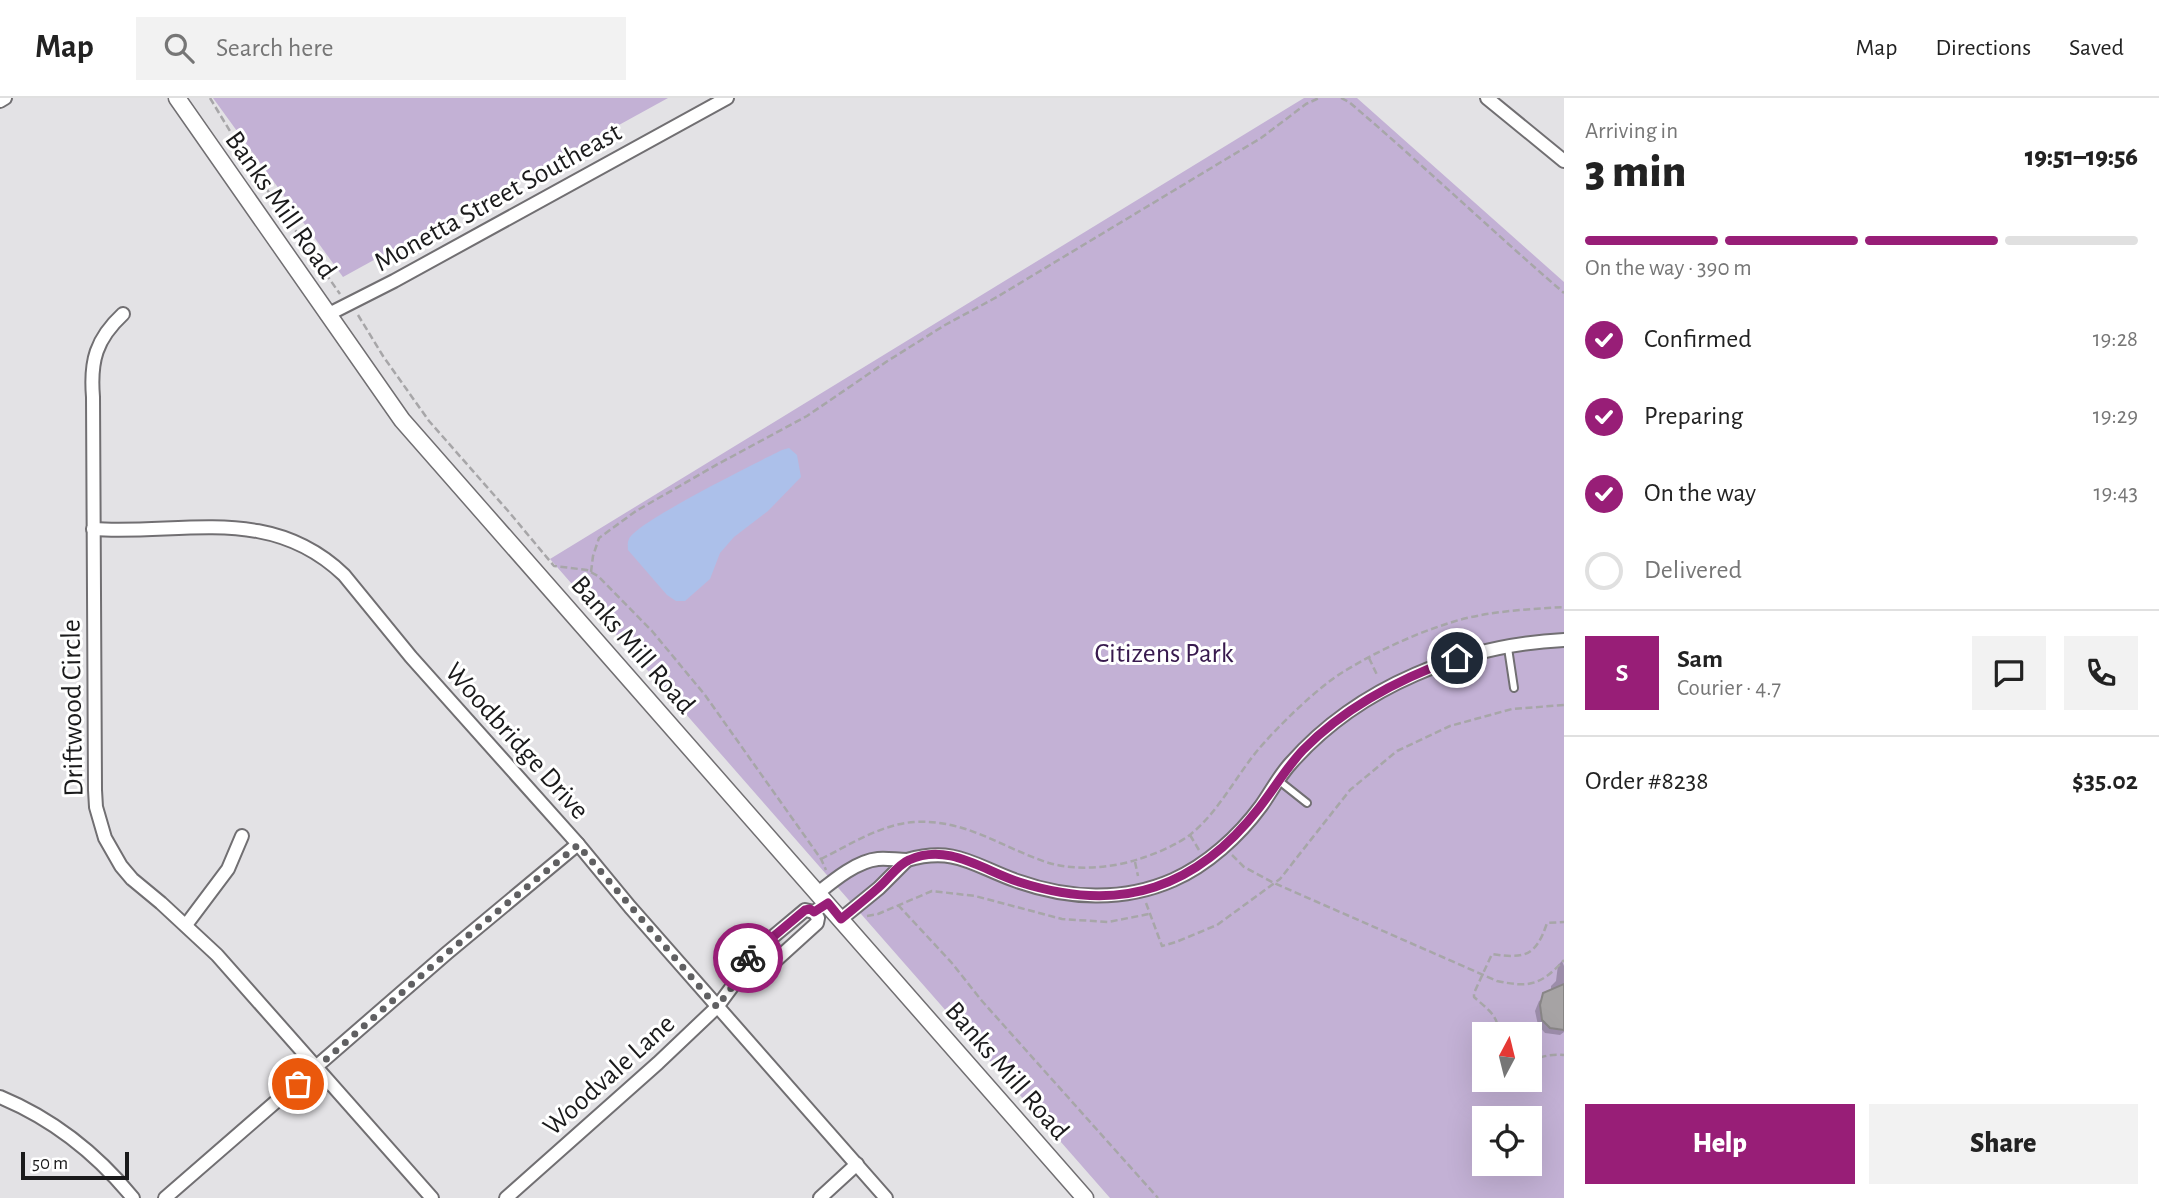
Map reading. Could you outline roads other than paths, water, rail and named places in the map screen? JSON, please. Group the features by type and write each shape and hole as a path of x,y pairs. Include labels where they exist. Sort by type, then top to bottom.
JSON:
{"street":[{"path":"0,101 5,98"},
{"name":"Banks Mill Road","path":"177,98 402,420 820,903 847,914 1085,1198"},
{"name":"Monetta Street Southeast","path":"327,315 727,98"},
{"path":"1487,98 1564,161"},
{"name":"Driftwood Circle","path":"123,314 100,342 92,366 96,807 106,838 121,866 132,879 216,955 317,1068"},
{"name":"Woodbridge Drive","path":"93,529 251,529 289,538 318,554 344,575 411,657 886,1198"},
{"path":"737,980 742,984 752,982 817,923 820,903 832,881 873,860 907,860 935,855 961,858 1017,881 1060,893 1102,896 1142,890 1173,880 1224,846 1247,823 1298,756 1322,732 1384,690 1444,663 1482,651 1564,640"},
{"path":"187,926 228,869 242,836"},
{"path":"165,1198 447,953 578,845"},
{"path":"847,914 907,860"},
{"name":"Woodvale Lane","path":"506,1198 649,1072 717,1007 737,980 735,975 738,966 805,910 820,903"},
{"path":"317,1068 432,1198"},
{"path":"0,1097 33,1112 82,1145 134,1198"},
{"path":"820,1198 857,1164"}],"lane":[{"path":"1508,646 1514,688"},
{"path":"1278,780 1307,803"}],"water":[{"path":"789,448 797,455 801,477 768,511 734,537 720,553 710,579 685,601 676,601 667,595 628,550 629,539 652,520 674,507"}],"park label":[{"name":"Citizens Park","path":"1164,652"}]}
